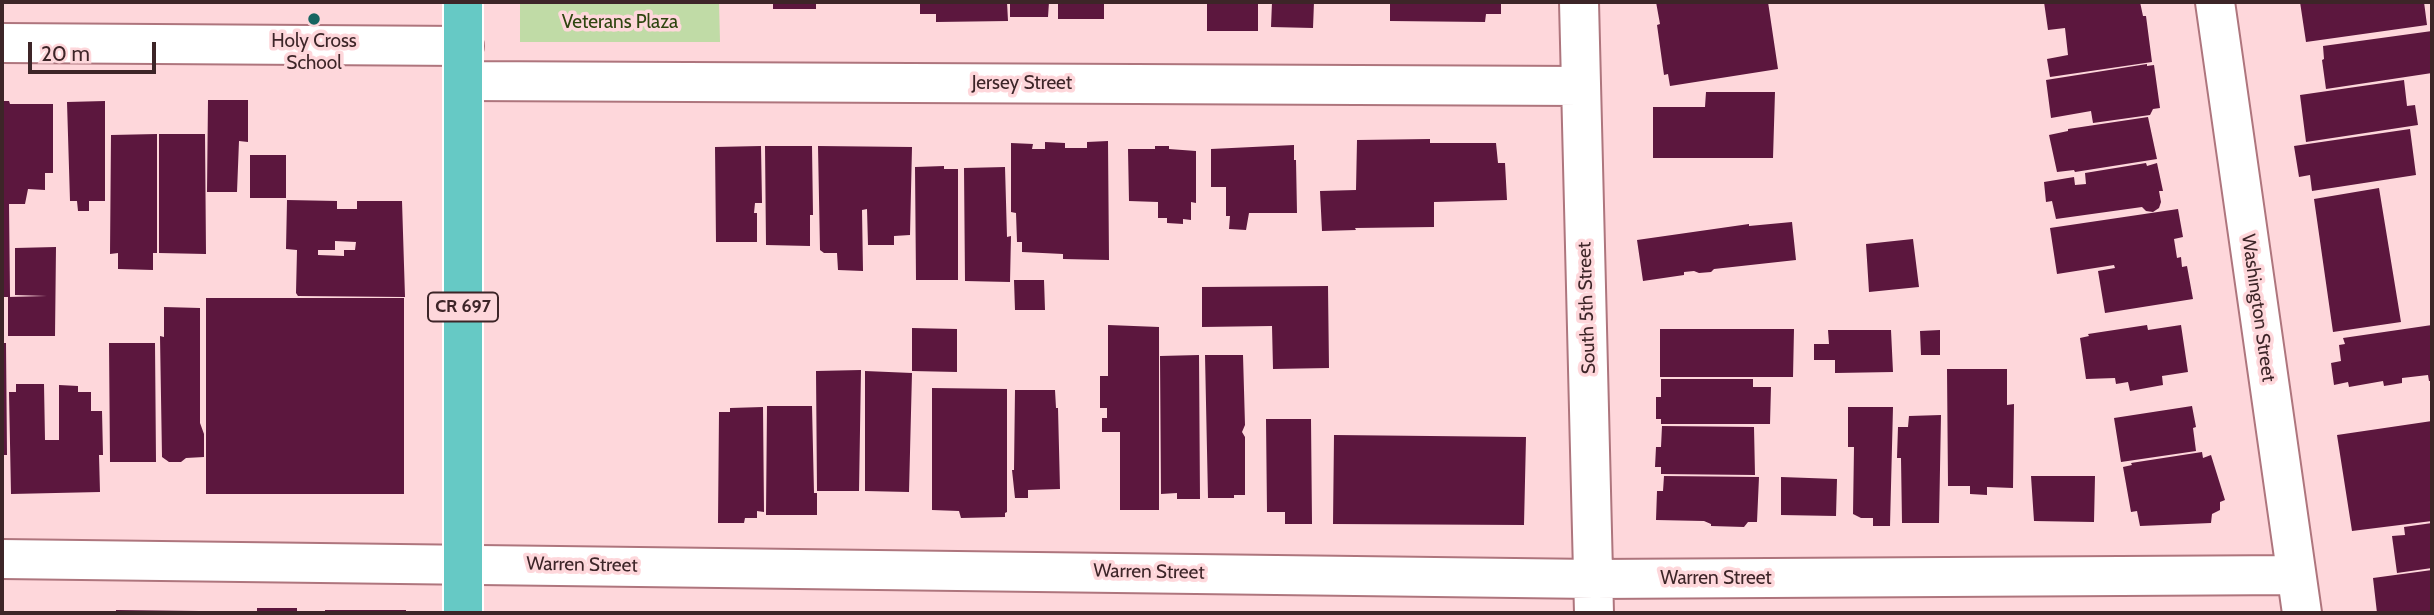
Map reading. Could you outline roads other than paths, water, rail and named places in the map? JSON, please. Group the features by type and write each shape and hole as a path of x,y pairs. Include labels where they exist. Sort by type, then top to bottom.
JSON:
{"main road":[{"name":"CR 697","path":"463,2 463,613"}],"street":[{"name":"South 5th Street","path":"1579,2 1594,596"},
{"name":"Washington Street","path":"2215,2 2302,613"},
{"name":"Jersey Street","path":"2,43 463,63 1581,86"},
{"name":"Warren Street","path":"2,559 463,563 1594,596 2296,575"}],"place":[{"name":"Holy Cross School","path":"314,19"}],"park label":[{"name":"Veterans Plaza","path":"620,22"}]}
